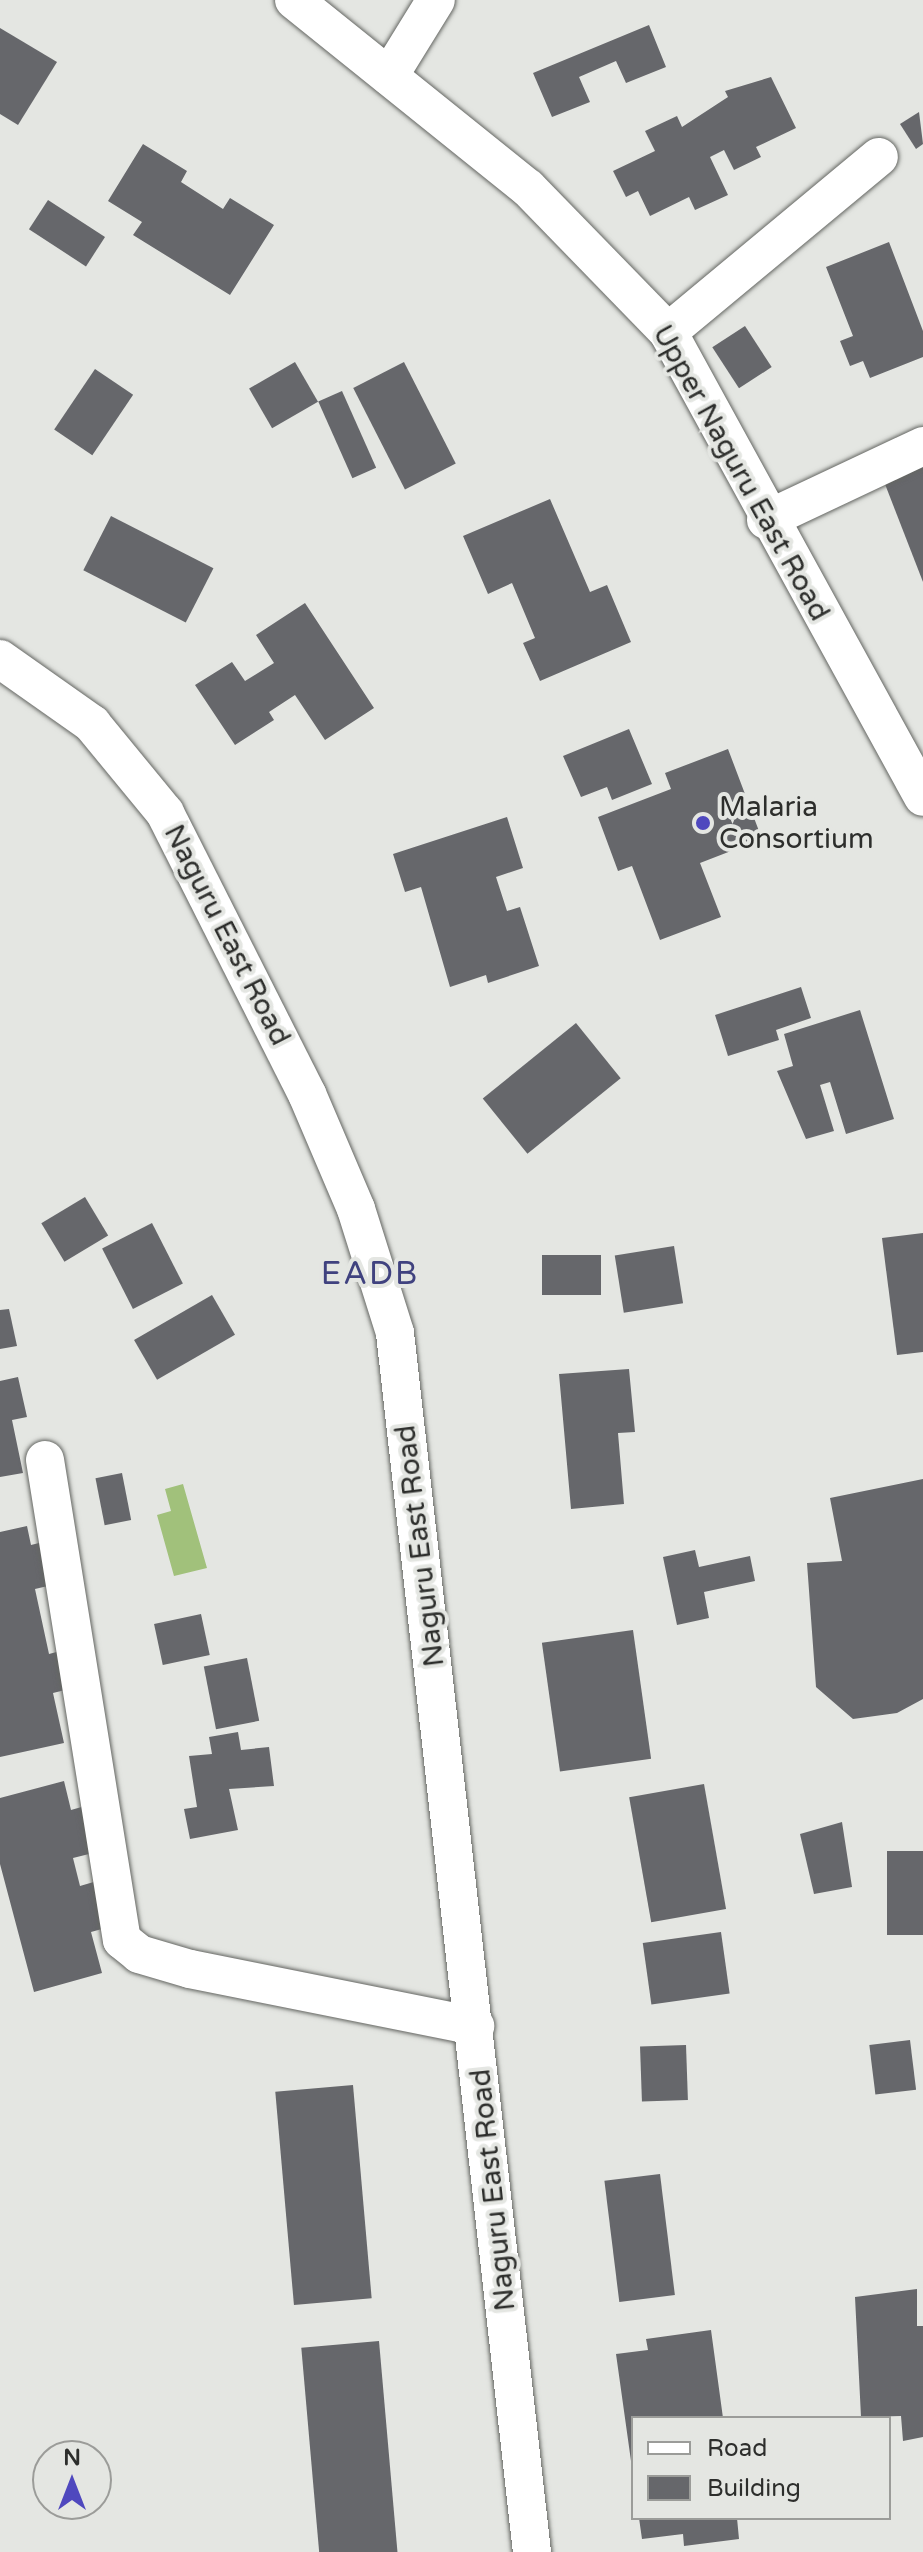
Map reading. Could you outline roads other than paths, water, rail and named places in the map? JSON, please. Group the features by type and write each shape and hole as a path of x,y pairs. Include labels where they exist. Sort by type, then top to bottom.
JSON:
{"street":[{"name":"Upper Naguru East Road","path":"294,0 528,188 668,332 766,520 923,797"},
{"path":"389,76 436,0"},
{"path":"668,332 879,157"},
{"path":"766,520 923,446"},
{"name":"Naguru East Road","path":"0,659 92,724 165,813 307,1094 356,1209 395,1333 532,2552"},
{"path":"45,1460 122,1940 139,1954 190,1969 475,2026"}],"place":[{"name":"Malaria Consortium","path":"703,823"}],"district":[{"name":"EADB","path":"370,1274"}]}
